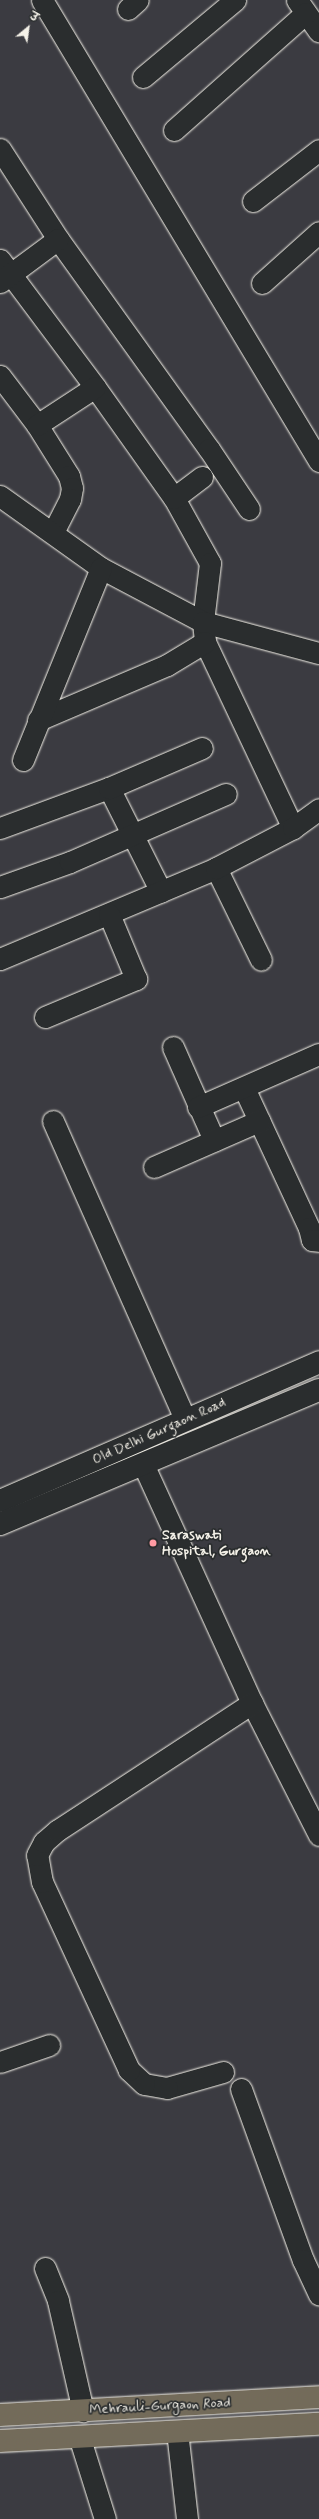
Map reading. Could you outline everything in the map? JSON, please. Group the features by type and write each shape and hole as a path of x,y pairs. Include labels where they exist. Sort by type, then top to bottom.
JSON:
{"main road":[{"name":"Old Delhi Gurgaon Road","path":"0,1501 185,1419 319,1362"},
{"name":"Old Delhi Gurgaon Road","path":"0,1524 319,1390"},
{"name":"Mehrauli-Gurgaon Road","path":"0,2415 319,2397"},
{"name":"Mehrauli-Gurgaon Road","path":"0,2441 319,2424"}],"street":[{"path":"42,0 319,461"},
{"path":"143,77 234,0"},
{"path":"174,130 301,7 319,31"},
{"path":"0,148 58,239 209,449 249,510"},
{"path":"253,201 319,150"},
{"path":"262,283 319,232"},
{"path":"58,239 4,272 96,387 174,498 210,562 204,632 292,828"},
{"path":"0,376 37,426 69,476 72,488 70,499 53,532"},
{"path":"37,426 96,387"},
{"path":"174,498 202,477"},
{"path":"0,496 53,532 101,568 204,632 319,653"},
{"path":"23,760 101,568"},
{"path":"38,720 167,665 204,632"},
{"path":"0,828 109,788 202,748"},
{"path":"109,788 161,892"},
{"path":"0,887 132,836 226,794"},
{"path":"0,959 216,868 292,828 319,809"},
{"path":"216,868 261,960"},
{"path":"45,1017 136,979 109,914"},
{"path":"173,1047 198,1107 214,1140"},
{"path":"198,1107 319,1054"},
{"path":"244,1088 309,1228 312,1240 319,1241"},
{"path":"53,1121 185,1419"},
{"path":"154,1167 259,1121"},
{"path":"143,1464 252,1703 319,1835"},
{"path":"222,2072 167,2088 144,2084 129,2070 42,1882 37,1855 44,1842 58,1830 252,1703"},
{"path":"0,2062 49,2045"},
{"path":"241,2089 303,2260 319,2294"},
{"path":"45,2268 58,2301 83,2410"},
{"path":"177,2431 187,2519"},
{"path":"79,2436 105,2519"}],"place":[{"name":"Saraswati Hospital, Gurgaon","path":"153,1543"}]}
